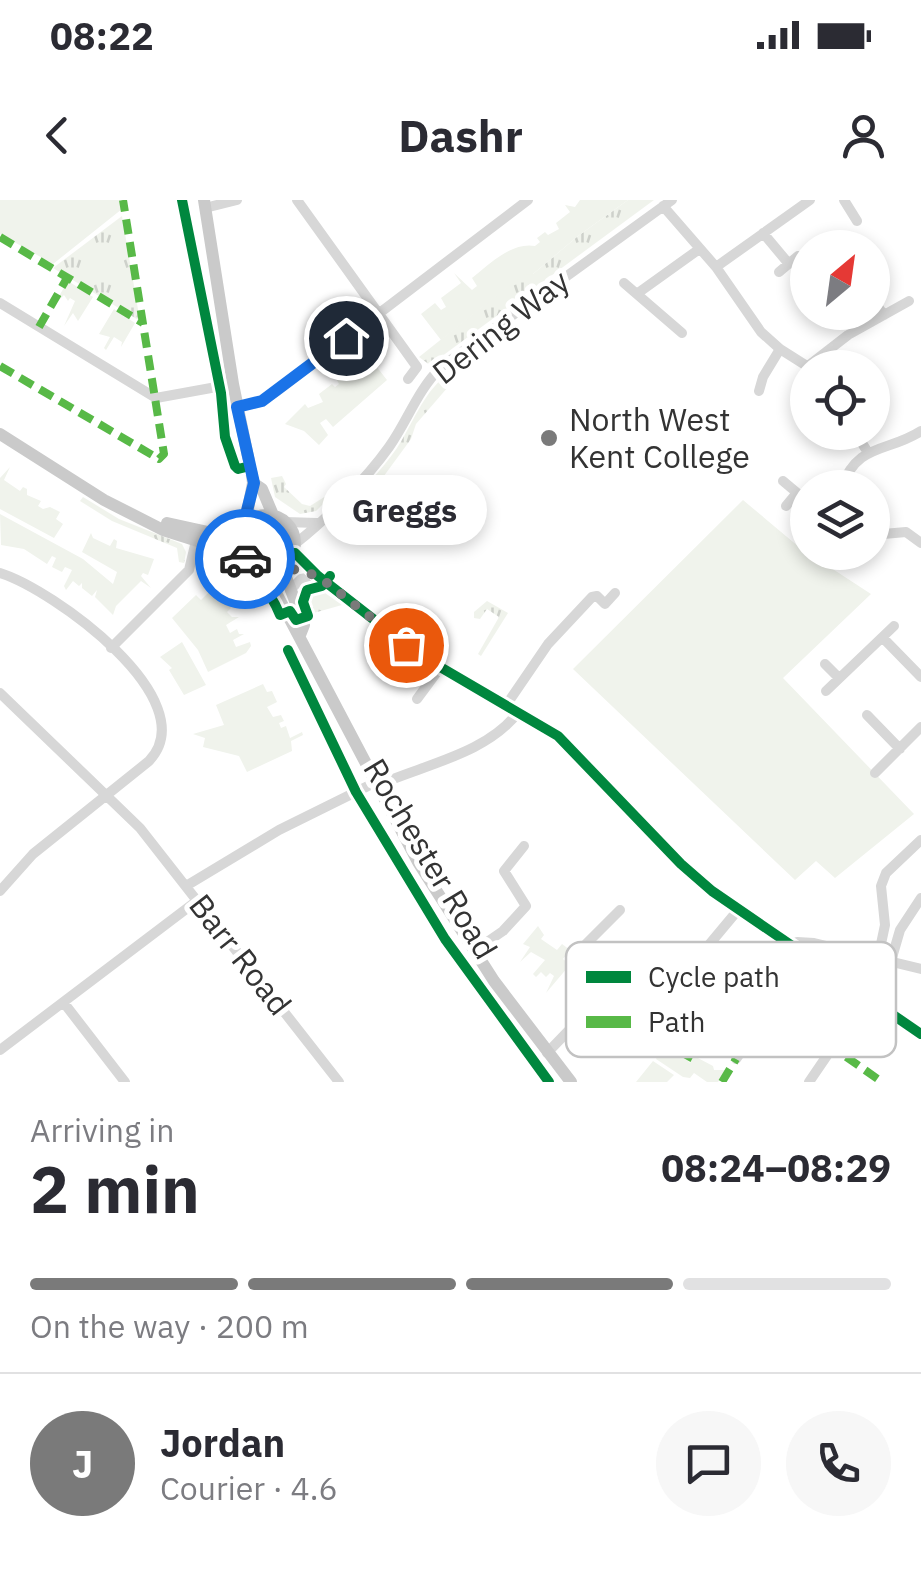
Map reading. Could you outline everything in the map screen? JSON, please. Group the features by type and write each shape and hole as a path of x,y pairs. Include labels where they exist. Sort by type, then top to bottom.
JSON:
{"main road":[{"path":"204,204 237,407 254,483 239,547 242,555"},
{"path":"0,434 104,500 163,530 198,536 242,555 265,572 284,568 295,548 262,489 254,483"},
{"path":"198,536 243,526 260,515 279,518"},
{"name":"Rochester Road","path":"284,568 304,625 300,635"},
{"name":"Rochester Road","path":"265,572 418,862 474,951 571,1082"}],"street":[{"path":"204,204 237,200"},
{"path":"298,200 417,367 408,380"},
{"path":"237,407 264,400 528,200"},
{"path":"716,268 763,233 792,205 810,200"},
{"path":"844,200 857,220"},
{"path":"667,203 761,332 790,355"},
{"name":"Dering Way","path":"295,548 390,445 416,397 444,364 667,203"},
{"path":"763,233 789,264"},
{"path":"638,293 698,250"},
{"path":"624,283 682,333"},
{"path":"890,312 909,301"},
{"path":"0,303 156,398 233,384"},
{"path":"829,350 858,330"},
{"path":"759,391 757,374 780,349"},
{"path":"851,470 868,451 921,431"},
{"path":"783,482 790,488"},
{"path":"786,506 790,501"},
{"path":"279,518 318,523"},
{"path":"890,533 906,532 921,542"},
{"path":"111,648 190,568 198,536"},
{"path":"295,548 314,576 440,668 508,704 568,745 681,864 738,910 786,942"},
{"path":"284,568 314,576"},
{"path":"0,573 20,579 70,611 111,648 144,681 157,704 164,733 160,749 33,854 0,891"},
{"path":"290,590 314,576"},
{"path":"508,704 548,644 592,597 597,596 609,608 615,593"},
{"path":"826,691 894,626"},
{"path":"883,638 921,676"},
{"path":"825,664 840,678"},
{"path":"417,699 440,668"},
{"name":"Barr Road","path":"0,693 140,828 339,1082"},
{"path":"186,886 279,830 375,785 481,743 503,729 519,711"},
{"path":"867,714 900,749"},
{"path":"875,773 921,728"},
{"path":"882,942 886,925 881,886 886,873 921,840"},
{"path":"474,951 503,931 526,906 504,871 524,846"},
{"path":"896,944 900,930 921,898"},
{"path":"0,1050 198,900"},
{"path":"588,942 620,910"},
{"path":"711,942 738,910"},
{"path":"896,962 921,968"},
{"path":"64,1002 125,1082"},
{"path":"896,1017 921,1034"},
{"path":"547,1053 566,1033"},
{"path":"809,1082 826,1057"}],"green space":[{"path":"0,200 120,200 122,209 53,264 0,234"},
{"path":"580,200 628,200 441,340 421,314 435,303 441,310 446,307 441,298 461,283 454,273 472,290 477,286 472,278 502,254 518,247 535,246 540,242 537,238 545,232 548,235 559,229 556,223 570,212 565,205 575,207"},
{"path":"628,200 654,200 430,365 419,357 523,274 533,274"},
{"path":"122,216 140,321 53,268"},
{"path":"68,281 93,297 78,321 73,313 64,326 75,301 68,301 64,295 53,306"},
{"path":"114,309 135,323 121,347 122,342 114,337 106,350 110,337 99,334"},
{"path":"369,357 387,380 333,427 326,419 320,423 328,435 319,445 304,431 285,424 305,404 308,408 323,402 319,394 332,384 335,387 339,384 337,380"},
{"path":"461,372 416,424 411,439 368,498 362,494 347,512 397,448 440,380"},
{"path":"10,467 4,480 20,491 23,487 27,489 27,495 41,501 38,506 43,509 50,507 60,512 56,519 63,524 54,538 0,509 0,478"},
{"path":"282,476 284,487 302,504 310,506 340,487 316,511 300,514 275,497 271,478"},
{"path":"83,497 119,519 182,544 186,552 184,563 179,562 177,548 112,521 80,501"},
{"path":"743,500 790,539 790,570 834,570 871,594 783,678 914,814 835,878 816,861 795,880 573,669"},
{"path":"0,514 83,559 113,584 117,572 82,552 91,533 110,546 114,539 116,548 154,559 148,575 141,576 151,588 141,581 116,606 113,615 95,597 97,590 92,596 82,588 82,583 79,586 73,581 66,590 64,586 72,570 65,567 62,572 52,567 56,558 52,556 47,564 24,549 1,545"},
{"path":"318,588 342,605 310,614 306,596"},
{"path":"211,590 221,595 217,599 224,599 232,617 239,617 226,625 230,633 237,629 244,634 233,640 236,647 250,642 251,646 246,653 208,672 198,650 172,618 196,595 201,600"},
{"path":"487,601 508,613 481,656 478,654 499,617 487,609 480,619 474,618 474,612"},
{"path":"415,611 431,624 436,619 440,626 415,640 400,629"},
{"path":"182,642 206,685 184,695 169,670 172,668 160,657"},
{"path":"263,684 277,702 267,707 273,717 281,715 281,728 286,726 290,738 302,732 303,735 291,741 292,751 247,772 239,756 203,747 205,738 193,734 224,725 216,705"},
{"path":"538,926 544,935 541,939 557,950 562,944 566,947 563,959 566,969 546,993 554,976 533,974 545,960 531,952 520,962 530,947 523,944"},
{"path":"687,1057 690,1063 696,1057 714,1070 726,1070 718,1082 707,1082 694,1073 690,1078 683,1077 656,1059"},
{"path":"653,1061 674,1075 667,1082 636,1082"}],"marked path":[{"path":"0,366 159,459 164,454 123,200"},
{"path":"0,237 143,323"},
{"path":"39,327 67,278"},
{"path":"846,1057 882,1082"},
{"path":"722,1082 736,1059"}],"cycle path":[{"path":"182,200 221,393 225,437 235,466 250,466"},
{"path":"212,556 213,550 244,568 262,585 280,615 290,611 296,620 308,616 303,602 307,590 322,586 330,576"},
{"path":"295,553 318,576 418,654 558,736 681,864 712,891 787,942"},
{"path":"288,650 356,792 445,939 549,1082"},
{"path":"896,1017 921,1034"}],"way so far":[{"path":"245,559 265,572 285,567 318,576 406,645"}],"place":[{"name":"North West Kent College","path":"549,438"},
{"name":"Greggs","path":"406,645"}],"route":[{"path":"245,559 239,542 254,483 237,407 262,401 346,338"}]}
